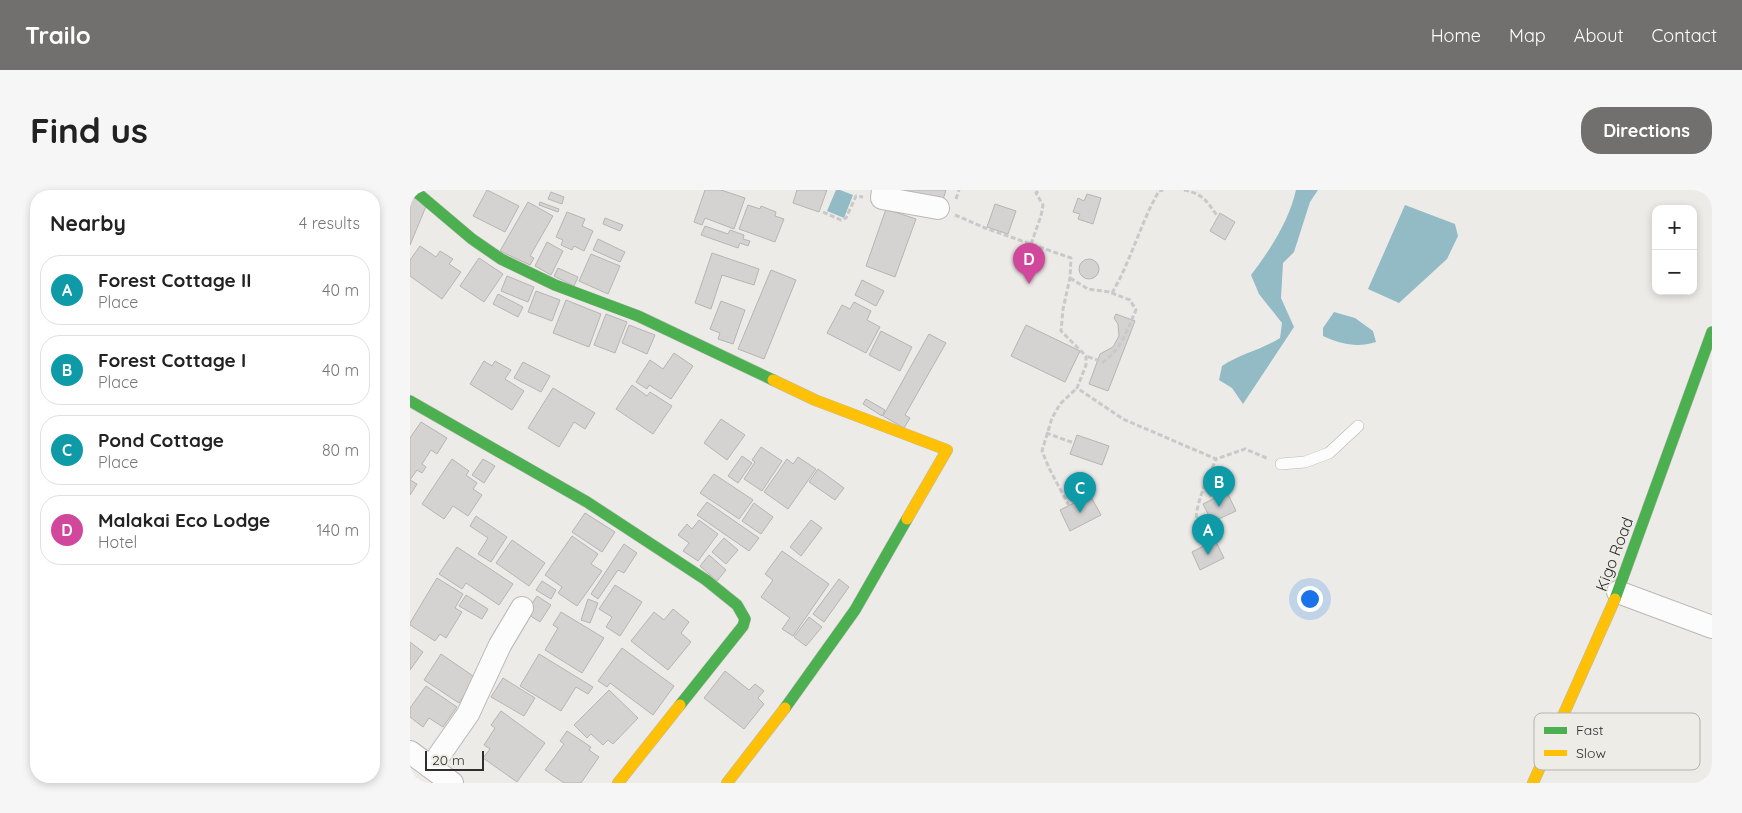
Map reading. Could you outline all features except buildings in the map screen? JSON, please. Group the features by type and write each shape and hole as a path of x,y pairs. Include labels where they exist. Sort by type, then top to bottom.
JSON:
{"street":[{"path":"414,190 472,239 501,259 555,286 638,316 815,400 947,450 855,610 796,694 727,783"},
{"path":"882,194 938,208"},
{"name":"Kigo Road","path":"1564,713 1618,592 1712,332"},
{"path":"410,401 587,502 706,580 741,610 745,619 743,626 618,783"},
{"path":"1618,592 1712,628"},
{"path":"430,767 468,714 500,645 522,608"},
{"path":"410,752 452,783"},
{"name":"Kigo Road","path":"1533,783 1539,770"}],"lane":[{"path":"1281,464 1305,462 1329,453 1358,426"}],"path":[{"path":"1030,244 1043,206 1036,193 1039,190"},
{"path":"1112,293 1152,204 1159,191 1163,190"},
{"path":"1184,190 1197,192 1208,202 1218,217"},
{"path":"823,212 841,220 846,218 856,196 882,194"},
{"path":"938,208 985,228 1071,258 1070,278 1062,309 1061,331 1086,356 1102,362 1110,357 1121,344 1136,310 1130,300 1112,293 1088,289 1070,278"},
{"path":"1069,506 1042,451 1052,418 1060,404 1077,388 1086,365 1086,356"},
{"path":"1077,388 1123,419 1216,460 1245,449 1281,464"},
{"path":"1046,433 1074,443"},
{"path":"1204,546 1197,538 1196,515 1216,460"},
{"path":"1205,486 1213,500"}],"water":[{"path":"836,190 853,195 844,218 827,211"},
{"path":"1296,190 1318,190 1310,202 1294,252 1283,263 1281,298 1294,327 1243,404 1232,388 1219,380 1222,366 1280,338 1282,323 1259,294 1251,275 1278,235 1289,213"},
{"path":"1405,205 1455,224 1458,236 1447,259 1399,303 1368,289"},
{"path":"1334,312 1355,318 1373,331 1376,342 1362,345 1349,344 1323,336 1323,328"}],"traffic: fast":[{"path":"414,190 472,239 501,259 555,285 638,316 773,380"},
{"path":"1615,599 1712,332"},
{"path":"410,401 587,502 706,580 737,605 745,619 743,626 680,705"},
{"path":"785,708 855,610 907,519"}],"traffic: slow":[{"path":"773,380 815,400 947,450 907,519"},
{"path":"1564,713 1615,599"},
{"path":"618,783 680,705"},
{"path":"727,783 785,708"},
{"path":"1533,783 1539,770"}],"place":[{"name":"Malakai Eco Lodge","path":"1029,284"},
{"name":"Forest Cottage I","path":"1219,507"},
{"name":"Pond Cottage","path":"1080,513"},
{"name":"Forest Cottage II","path":"1208,555"}]}
